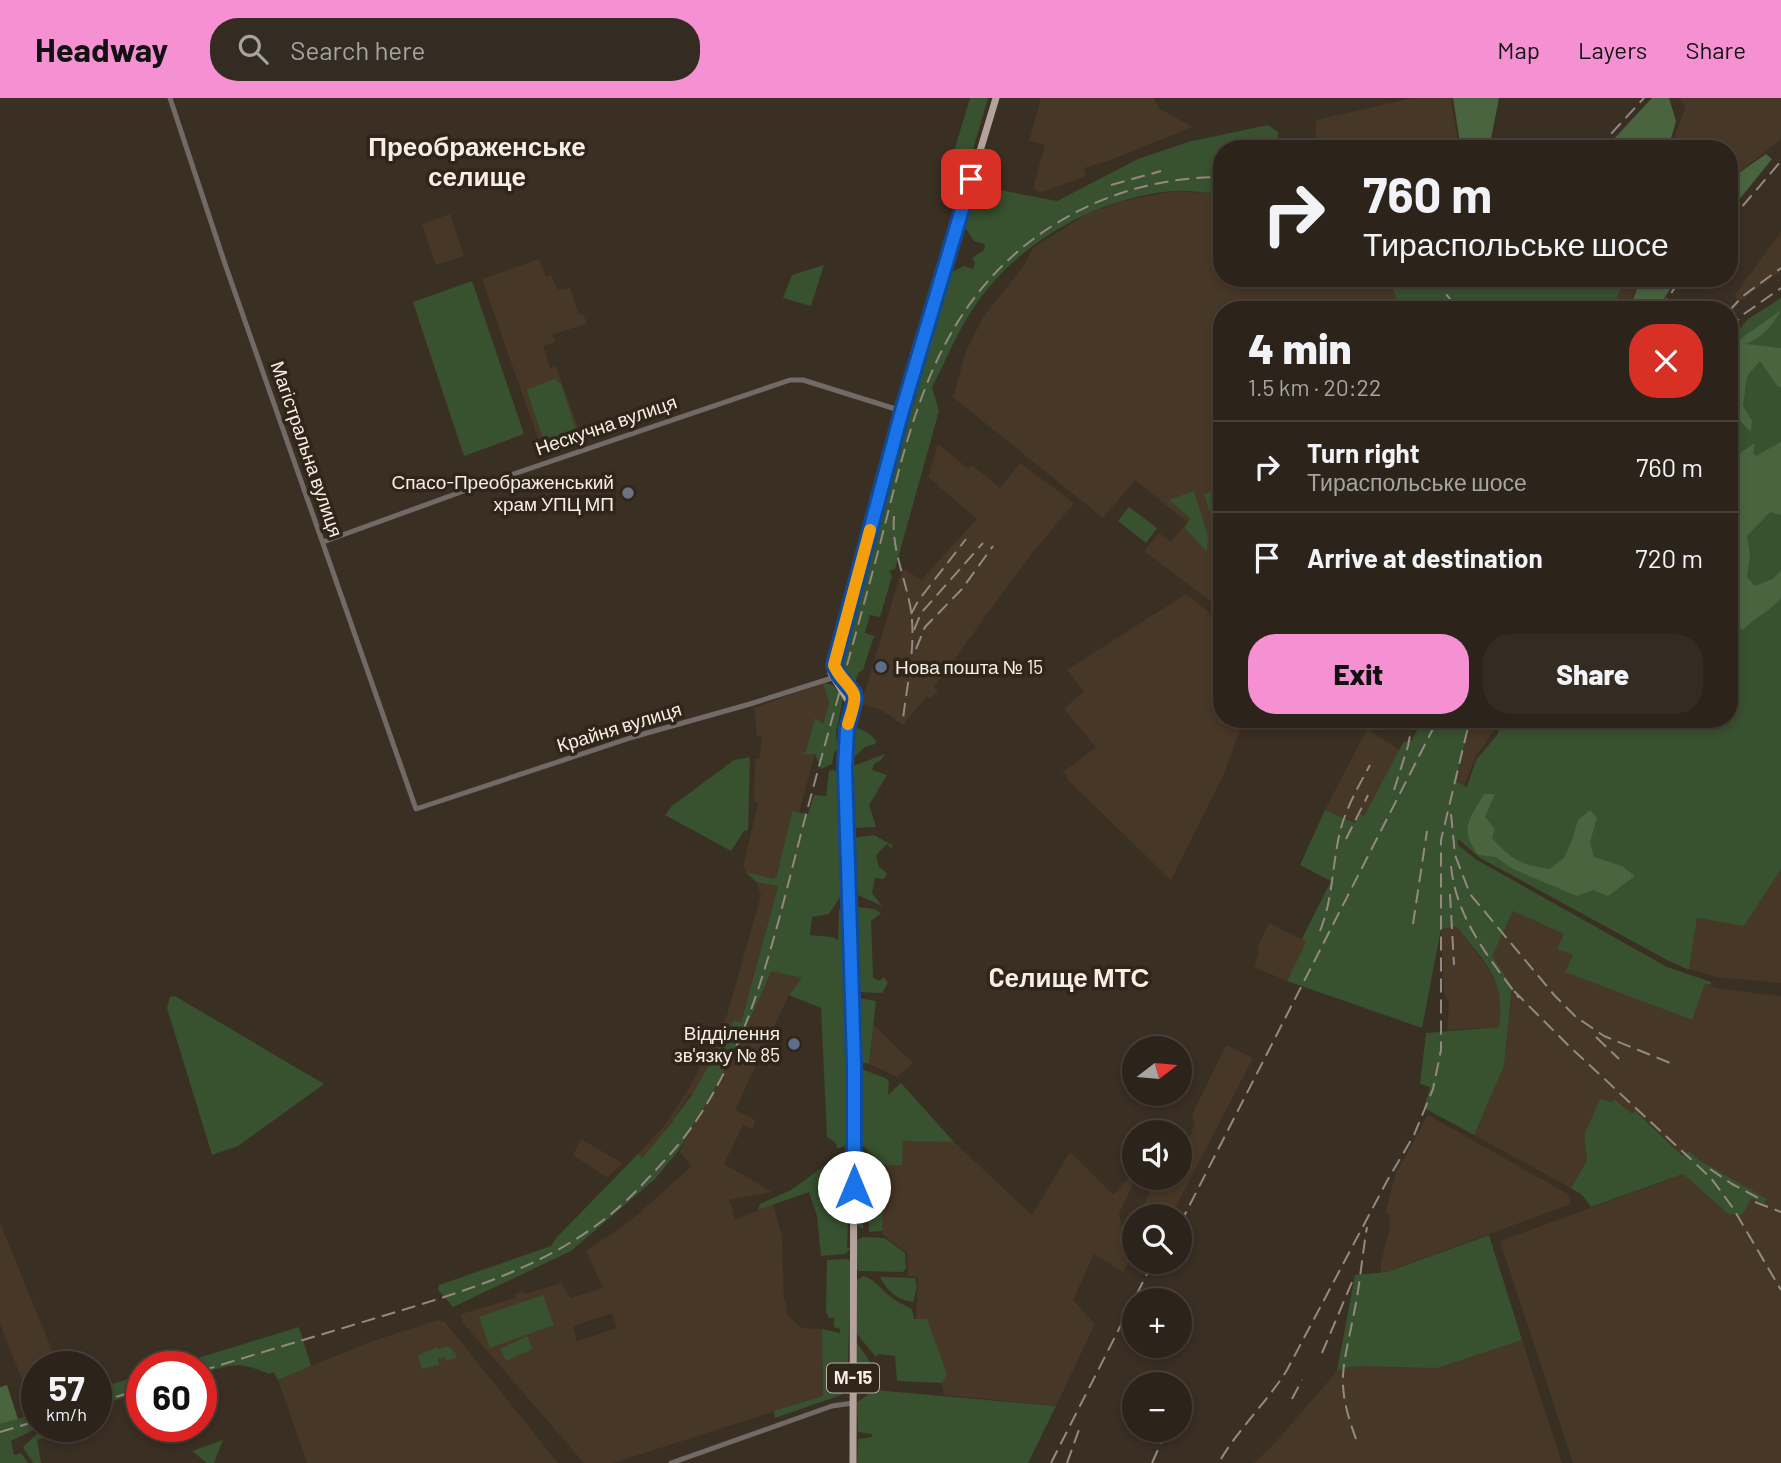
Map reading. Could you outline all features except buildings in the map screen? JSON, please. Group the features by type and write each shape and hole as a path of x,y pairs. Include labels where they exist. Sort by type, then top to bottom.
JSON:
{"main road":[{"name":"М-15","path":"853,1463 854,1063 845,768 852,707 836,677 834,665 902,411 996,98"}],"street":[{"name":"Магістральна вулиця","path":"170,98 225,264 416,809"},
{"name":"Нескучна вулиця","path":"323,542 472,488 790,380 803,380 902,411"},
{"name":"Крайня вулиця","path":"416,809 633,737 836,677"},
{"path":"671,1463 832,1406 853,1403"}],"shaded area":[{"path":"1041,98 1154,98 1159,108 1192,127 1084,168 1086,176 1043,192 1036,191 1033,187 1045,145 1029,141"},
{"path":"1413,98 1451,98 1458,140 1315,140 1316,120"},
{"path":"1678,98 1781,98 1781,139 1738,173 1738,140 1673,140 1686,106"},
{"path":"1175,191 1213,193 1213,287 1392,287 1398,301 1213,301 1213,603 1144,551 1159,533 1171,542 1187,522 1135,480 1103,518 953,397 966,351 982,319 1024,265 1033,248 1086,214 1122,201"},
{"path":"450,214 464,256 436,265 422,224"},
{"path":"1781,232 1781,271 1740,301 1734,296"},
{"path":"539,259 546,277 551,275 558,290 570,288 579,314 583,313 587,324 553,334 555,342 543,346 550,368 556,366 582,439 543,453 482,279"},
{"path":"1621,287 1636,287 1631,301 1616,301"},
{"path":"938,444 969,469 972,465 1000,488 1020,463 1074,503 1029,557 934,687 938,690 931,698 927,696 903,725 881,710 861,704 899,579 904,569 921,580 977,519 928,477"},
{"path":"1186,594 1213,616 1213,728 1241,728 1224,774 1171,880 1068,780 1067,774 1061,774 1096,747 1064,709 1084,691 1067,670"},
{"path":"823,683 829,703 823,725 815,719 806,751 815,754 799,812 792,811 777,875 774,879 746,872 743,867 758,803 754,802 755,759 759,759 762,737 757,736 754,708"},
{"path":"1469,728 1494,728 1476,756 1464,786 1455,781"},
{"path":"1367,729 1399,750 1364,816 1355,823 1325,810"},
{"path":"1781,867 1781,983 1717,977 1689,969 1697,918 1740,925"},
{"path":"756,882 778,885 741,1024 734,1021 692,1095 690,1094 673,1120 675,1123 671,1122 642,1158 638,1154 664,1126 688,1090 727,1015 761,895"},
{"path":"1513,911 1564,934 1573,955 1566,972 1692,1020 1705,984 1721,989 1781,996 1781,1463 1573,1463 1500,1241 1683,1174 1728,1214 1699,1160 1689,1151 1684,1156 1635,1111 1632,1115 1612,1102 1600,1099 1584,1135 1587,1159 1571,1188 1474,1135 1504,1066 1512,986 1491,956"},
{"path":"1269,923 1307,942 1287,981 1254,967 1259,952 1257,948"},
{"path":"1457,927 1495,977 1501,994 1500,1027 1447,1030 1449,1003 1444,994 1441,929"},
{"path":"770,970 803,978 789,995 735,1110 755,1120 753,1129 743,1125 724,1164 772,1192 728,1200 735,1220 773,1204 782,1236 784,1301 787,1315 802,1328 822,1329 823,1396 613,1463 584,1463 463,1323 461,1314 516,1298 516,1294 523,1291 525,1294 561,1283 571,1298 603,1288 586,1251 630,1221 692,1166 679,1152 752,1015","holes":["612,1313 617,1328 577,1341 573,1326"]},
{"path":"873,1024 913,1063 897,1077 869,1064"},
{"path":"1226,1045 1253,1058 1192,1176 1192,1131 1195,1124 1192,1115"},
{"path":"1428,1115 1568,1194 1571,1204 1381,1274 1390,1226 1389,1215 1385,1214 1396,1173"},
{"path":"581,1139 622,1163 608,1178 573,1155"},
{"path":"879,1140 954,1142 1032,1215 1070,1152 1113,1195 1122,1185 1122,1190 1130,1190 1119,1214 1122,1227 1122,1271 1094,1254 1073,1300 1095,1324 1056,1406 944,1395 927,1320 916,1319 918,1277 908,1276 907,1253 882,1234"},
{"path":"1151,1190 1184,1190 1177,1204 1144,1204"},
{"path":"0,1223 52,1351 21,1351 21,1377 0,1324"},
{"path":"438,1320 445,1322 558,1463 307,1463 278,1380 367,1343"},
{"path":"1522,1340 1562,1463 1254,1463 1274,1444 1337,1371 1343,1368 1480,1352"}],"green space":[{"path":"970,98 988,98 969,163 952,158"},
{"path":"1453,98 1499,98 1491,140 1460,140"},
{"path":"1652,98 1669,98 1676,121 1671,140 1613,140"},
{"path":"1268,125 1278,132 1278,140 1213,140 1213,193 1173,191 1143,196 1112,204 1083,216 1028,249 1004,270 983,294 961,328 932,387 939,411 895,569 889,571 892,576 880,617 870,615 865,633 874,636 863,670 858,673 855,684 842,676 839,662 843,659 907,418 916,397 921,367 952,272 964,266 973,269 975,263 972,258 984,250 985,244 974,241 964,226 975,192 984,187 1057,201 1138,159 1188,142"},
{"path":"1766,154 1772,159 1738,201 1738,174"},
{"path":"824,265 811,306 783,298 792,275"},
{"path":"472,281 524,434 464,456 413,302"},
{"path":"1392,287 1621,287 1616,301 1398,301"},
{"path":"1638,287 1671,287 1663,301 1632,301"},
{"path":"1781,298 1781,869 1744,926 1697,918 1689,970 1480,858 1458,839 1458,845 1477,860 1667,967 1711,982 1711,985 1705,984 1692,1020 1565,972 1573,955 1557,949 1564,934 1513,911 1492,956 1512,986 1504,1066 1474,1135 1424,1108 1430,1087 1420,1084 1426,1033 1499,1027 1499,995 1491,972 1457,927 1441,929 1422,1028 1287,981 1306,942 1302,939 1331,881 1300,865 1325,810 1355,823 1360,814 1364,816 1399,750 1404,742 1412,740 1418,728 1469,728 1455,781 1467,787 1476,760 1497,735 1499,728 1738,728 1738,331 1748,319"},
{"path":"1781,310 1766,330 1746,344 1781,348 1781,387 1778,387 1760,361 1747,376 1743,406 1752,421 1751,432 1738,419 1738,341"},
{"path":"555,379 561,384 577,433 547,445 527,391"},
{"path":"1781,442 1781,515 1770,512 1747,536 1750,555 1747,577 1755,586 1773,579 1781,570 1781,598 1743,630 1738,626 1738,454 1755,443 1753,453 1756,456"},
{"path":"1213,490 1213,522 1204,494"},
{"path":"1194,491 1208,536 1207,552 1185,528 1190,518 1169,500"},
{"path":"1129,507 1157,528 1146,543 1118,521"},
{"path":"823,683 833,685 843,699 836,733 838,750 834,752 832,764 821,769 815,754 802,754 806,751 815,718 823,724 829,703"},
{"path":"858,728 870,734 876,741 851,758 850,739 854,729"},
{"path":"885,754 874,764 872,770 887,775 869,805 876,827 856,828 852,818 855,793 853,766"},
{"path":"750,757 748,830 744,831 731,851 665,815 672,806 734,760"},
{"path":"834,770 841,776 844,891 829,914 812,917 810,935 838,940 839,910 846,908 852,1143 837,1149 836,1143 827,1137 821,1008 789,995 802,978 771,971 714,1090 678,1151 655,1179 571,1251 453,1307 438,1290 439,1285 551,1246 638,1154 642,1158 672,1122 675,1123 673,1120 692,1095 734,1020 741,1023 778,886 756,882 746,872 774,879 792,811 808,814 814,795 826,796 829,771"},
{"path":"1484,794 1495,794 1485,817 1495,829 1492,838 1517,860 1550,869 1564,858 1578,820 1590,810 1597,818 1590,842 1594,857 1622,866 1635,876 1608,896 1593,890 1577,896 1513,869 1496,857 1478,855 1469,838 1468,824"},
{"path":"874,835 893,846 891,848 887,844 876,855 879,867 887,873 884,879 875,878 872,893 882,906 858,895 853,888 852,838"},
{"path":"851,906 874,909 881,913 871,921 873,978 879,981 884,977 888,983 882,993 855,992"},
{"path":"175,996 324,1084 238,1146 212,1155 167,1008 170,997"},
{"path":"854,997 876,1001 869,1064 857,1061"},
{"path":"857,1067 887,1079 888,1095 901,1083 954,1142 903,1141 902,1165 883,1165 858,1141"},
{"path":"1600,1099 1612,1102 1614,1099 1632,1114 1635,1111 1683,1156 1689,1151 1699,1160 1767,1199 1764,1204 1752,1198 1742,1215 1728,1214 1683,1174 1591,1207 1582,1195 1571,1188 1587,1160 1584,1135"},
{"path":"827,1166 826,1187 846,1186 846,1177 853,1175 853,1221 848,1223 847,1248 851,1248 845,1254 821,1256 817,1216 809,1192 758,1210 760,1204 791,1190"},
{"path":"859,1168 877,1168 883,1174 882,1190 878,1192 878,1201 883,1206 882,1231 869,1232 869,1223 864,1216 863,1229 857,1225 863,1212 875,1204 874,1186 859,1182"},
{"path":"1489,1235 1522,1340 1437,1368 1362,1366 1337,1371 1355,1275 1387,1272"},
{"path":"863,1237 885,1238 905,1253 906,1268 903,1272 859,1271 856,1268 856,1240"},
{"path":"848,1259 851,1262 847,1389 841,1395 775,1418 774,1411 823,1396 822,1329 840,1333 840,1329 834,1327 834,1318 829,1318 826,1312 827,1260"},
{"path":"863,1276 893,1299 912,1309 914,1319 927,1319 947,1374 942,1383 897,1381 895,1356 878,1354 876,1357 857,1334 856,1281"},
{"path":"880,1277 915,1278 917,1287 913,1302 893,1294"},
{"path":"543,1295 554,1325 490,1348 479,1317"},
{"path":"299,1327 311,1366 278,1380 274,1372 269,1374 250,1367 235,1365 217,1369 217,1352"},
{"path":"527,1336 533,1349 506,1361 500,1349"},
{"path":"857,1343 871,1363 873,1375 866,1386 857,1391"},
{"path":"448,1346 456,1354 456,1358 446,1361 444,1357 438,1359 439,1365 422,1369 418,1355"},
{"path":"126,1380 126,1397 112,1401 112,1384"},
{"path":"7,1385 18,1419 0,1424 0,1387"},
{"path":"875,1390 1056,1406 1028,1463 857,1463 858,1439 872,1437 872,1434 858,1432 857,1402"},
{"path":"21,1418 21,1436 11,1441 14,1455 21,1453 28,1463 0,1463 0,1424"},
{"path":"223,1440 214,1463 207,1463 192,1451"},
{"path":"28,1442 37,1442 41,1463 33,1463 23,1447"}],"railway":[{"path":"1605,140 1644,98"},
{"path":"1738,211 1781,161"},
{"path":"1111,185 1161,171"},
{"path":"217,1366 446,1296 549,1255 610,1215 674,1149 694,1124 716,1088 751,1011 776,930 910,431 944,346 982,288 1009,259 1072,214 1107,198 1144,187 1182,179 1213,177"},
{"path":"1738,301 1781,268"},
{"path":"1440,287 1452,301"},
{"path":"1665,301 1676,287"},
{"path":"1738,320 1781,288"},
{"path":"894,516 895,540 909,599 912,625 912,652 903,719"},
{"path":"911,614 966,539"},
{"path":"914,630 921,613 983,543"},
{"path":"916,649 925,627 962,589 993,546"},
{"path":"1394,790 1411,728"},
{"path":"1190,1204 1433,728"},
{"path":"1221,1459 1287,1370 1414,1135 1433,1089 1441,1050 1441,840 1468,728"},
{"path":"1320,931 1343,821 1370,765"},
{"path":"1346,839 1368,795"},
{"path":"1451,814 1455,855 1470,894 1555,996 1576,1017 1604,1036 1675,1065"},
{"path":"1413,924 1427,831"},
{"path":"1451,866 1454,885 1467,920 1519,998"},
{"path":"1450,894 1454,965"},
{"path":"1514,991 1711,1178 1733,1208 1781,1290"},
{"path":"1596,1037 1619,1059"},
{"path":"1710,1169 1764,1201"},
{"path":"1755,1202 1781,1212"},
{"path":"1356,1439 1345,1403 1343,1376 1367,1227"},
{"path":"1051,1463 1147,1274"},
{"path":"1322,1353 1352,1282"},
{"path":"1292,1399 1302,1380"},
{"path":"112,1398 126,1394"},
{"path":"1067,1463 1081,1424"},
{"path":"0,1432 21,1426"},
{"path":"1152,1463 1161,1442"}],"slow traffic":[{"path":"848,724 855,699 854,693 842,680 834,665 870,530"}],"place":[{"name":"Спасо-Преображенський храм УПЦ МП","path":"628,493"},
{"name":"Нова пошта № 15","path":"881,667"},
{"name":"Відділення зв'язку № 85","path":"794,1044"}],"district":[{"name":"Преображенське селище","path":"477,162"},
{"name":"Cелище МТС","path":"1069,978"}],"route":[{"path":"854,1187 854,1063 845,768 847,729 855,699 854,693 842,680 834,665 902,411 971,179"}]}
